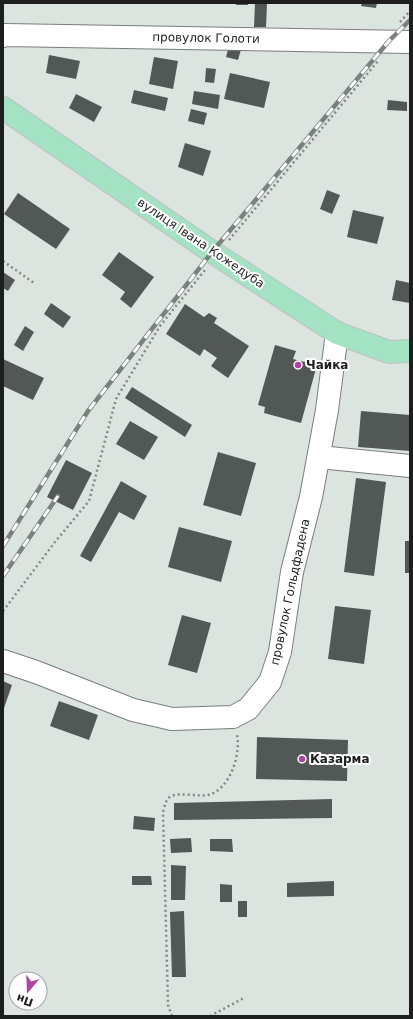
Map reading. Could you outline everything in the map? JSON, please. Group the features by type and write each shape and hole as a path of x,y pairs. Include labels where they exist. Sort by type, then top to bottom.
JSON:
{"main road":[{"name":"вулиця Івана Кожедуба","path":"3,108 217,255 337,333 389,352 410,352"}],"street":[{"name":"провулок Голоти","path":"3,36 400,42"},
{"name":"провулок Гольдфадена","path":"3,661 36,672 133,710 172,719 233,717 248,709 270,682 280,652 292,572 312,497 327,410 337,333"},
{"path":"319,457 410,466"}],"path":[{"path":"3,611 54,542 89,501 116,398 160,326 217,255 389,49 400,42 390,32 410,11"},
{"path":"3,261 34,283"},
{"path":"172,1016 168,1005 163,812 165,803 172,796 190,794 209,795 224,786 236,758 238,739 233,717"},
{"path":"210,1016 244,998"}],"building":[{"path":"236,3 248,3 248,5 236,5"},
{"path":"255,3 267,3 266,27 254,27"},
{"path":"362,3 377,3 376,8 361,6"},
{"path":"230,42 242,46 238,60 226,57"},
{"path":"49,55 80,61 76,79 46,73"},
{"path":"154,57 178,61 173,89 149,84"},
{"path":"206,68 216,69 214,83 205,82"},
{"path":"230,73 270,82 264,108 224,99"},
{"path":"134,90 168,98 165,111 131,103"},
{"path":"194,91 220,95 218,109 192,104"},
{"path":"76,94 102,107 94,122 69,108"},
{"path":"388,100 407,102 407,111 387,110"},
{"path":"191,109 207,113 204,125 188,121"},
{"path":"185,143 211,151 203,176 178,167"},
{"path":"327,190 340,195 332,214 320,209"},
{"path":"18,193 70,229 56,249 4,214"},
{"path":"353,210 384,217 377,244 347,237"},
{"path":"119,252 154,277 131,308 120,299 125,292 102,275"},
{"path":"3,272 15,280 8,291 3,288"},
{"path":"396,280 410,283 410,303 392,300"},
{"path":"51,303 71,317 63,328 44,314"},
{"path":"185,304 204,317 209,313 217,318 214,323 249,346 228,378 211,366 217,358 204,349 200,356 166,334"},
{"path":"25,326 34,332 23,351 14,345"},
{"path":"275,345 296,351 293,359 317,365 301,423 264,413 265,407 258,405"},
{"path":"3,359 44,378 33,400 3,386"},
{"path":"132,387 192,425 185,437 125,398"},
{"path":"361,411 410,415 410,451 358,447"},
{"path":"130,421 158,437 144,460 116,444"},
{"path":"218,452 256,463 241,516 203,505"},
{"path":"66,460 92,473 73,510 47,497"},
{"path":"356,478 386,482 374,576 344,572"},
{"path":"121,481 147,496 134,520 119,512 91,562 80,556"},
{"path":"179,527 232,541 221,582 168,567"},
{"path":"405,541 410,541 410,573 405,573"},
{"path":"335,606 371,610 364,664 328,659"},
{"path":"182,615 211,623 197,673 168,665"},
{"path":"3,681 12,685 3,711"},
{"path":"59,701 98,715 89,740 50,726"},
{"name":"Казарма","path":"257,737 348,740 347,781 256,779"},
{"path":"332,799 332,818 174,820 174,803"},
{"path":"134,816 155,818 154,831 133,829"},
{"path":"191,838 192,852 171,853 170,839"},
{"path":"210,839 232,839 233,852 210,851"},
{"path":"171,865 186,866 185,900 171,900"},
{"path":"132,876 151,876 152,885 132,885"},
{"path":"334,881 334,896 287,897 287,883"},
{"path":"220,884 232,885 232,902 220,902"},
{"path":"238,901 247,901 247,917 238,917"},
{"path":"184,911 186,977 172,977 170,912"}],"railway":[{"path":"3,546 88,411 212,252 389,41 410,20"},
{"path":"3,576 58,496"}],"place":[{"name":"Чайка","path":"298,365"},
{"name":"Казарма","path":"302,759"}]}
